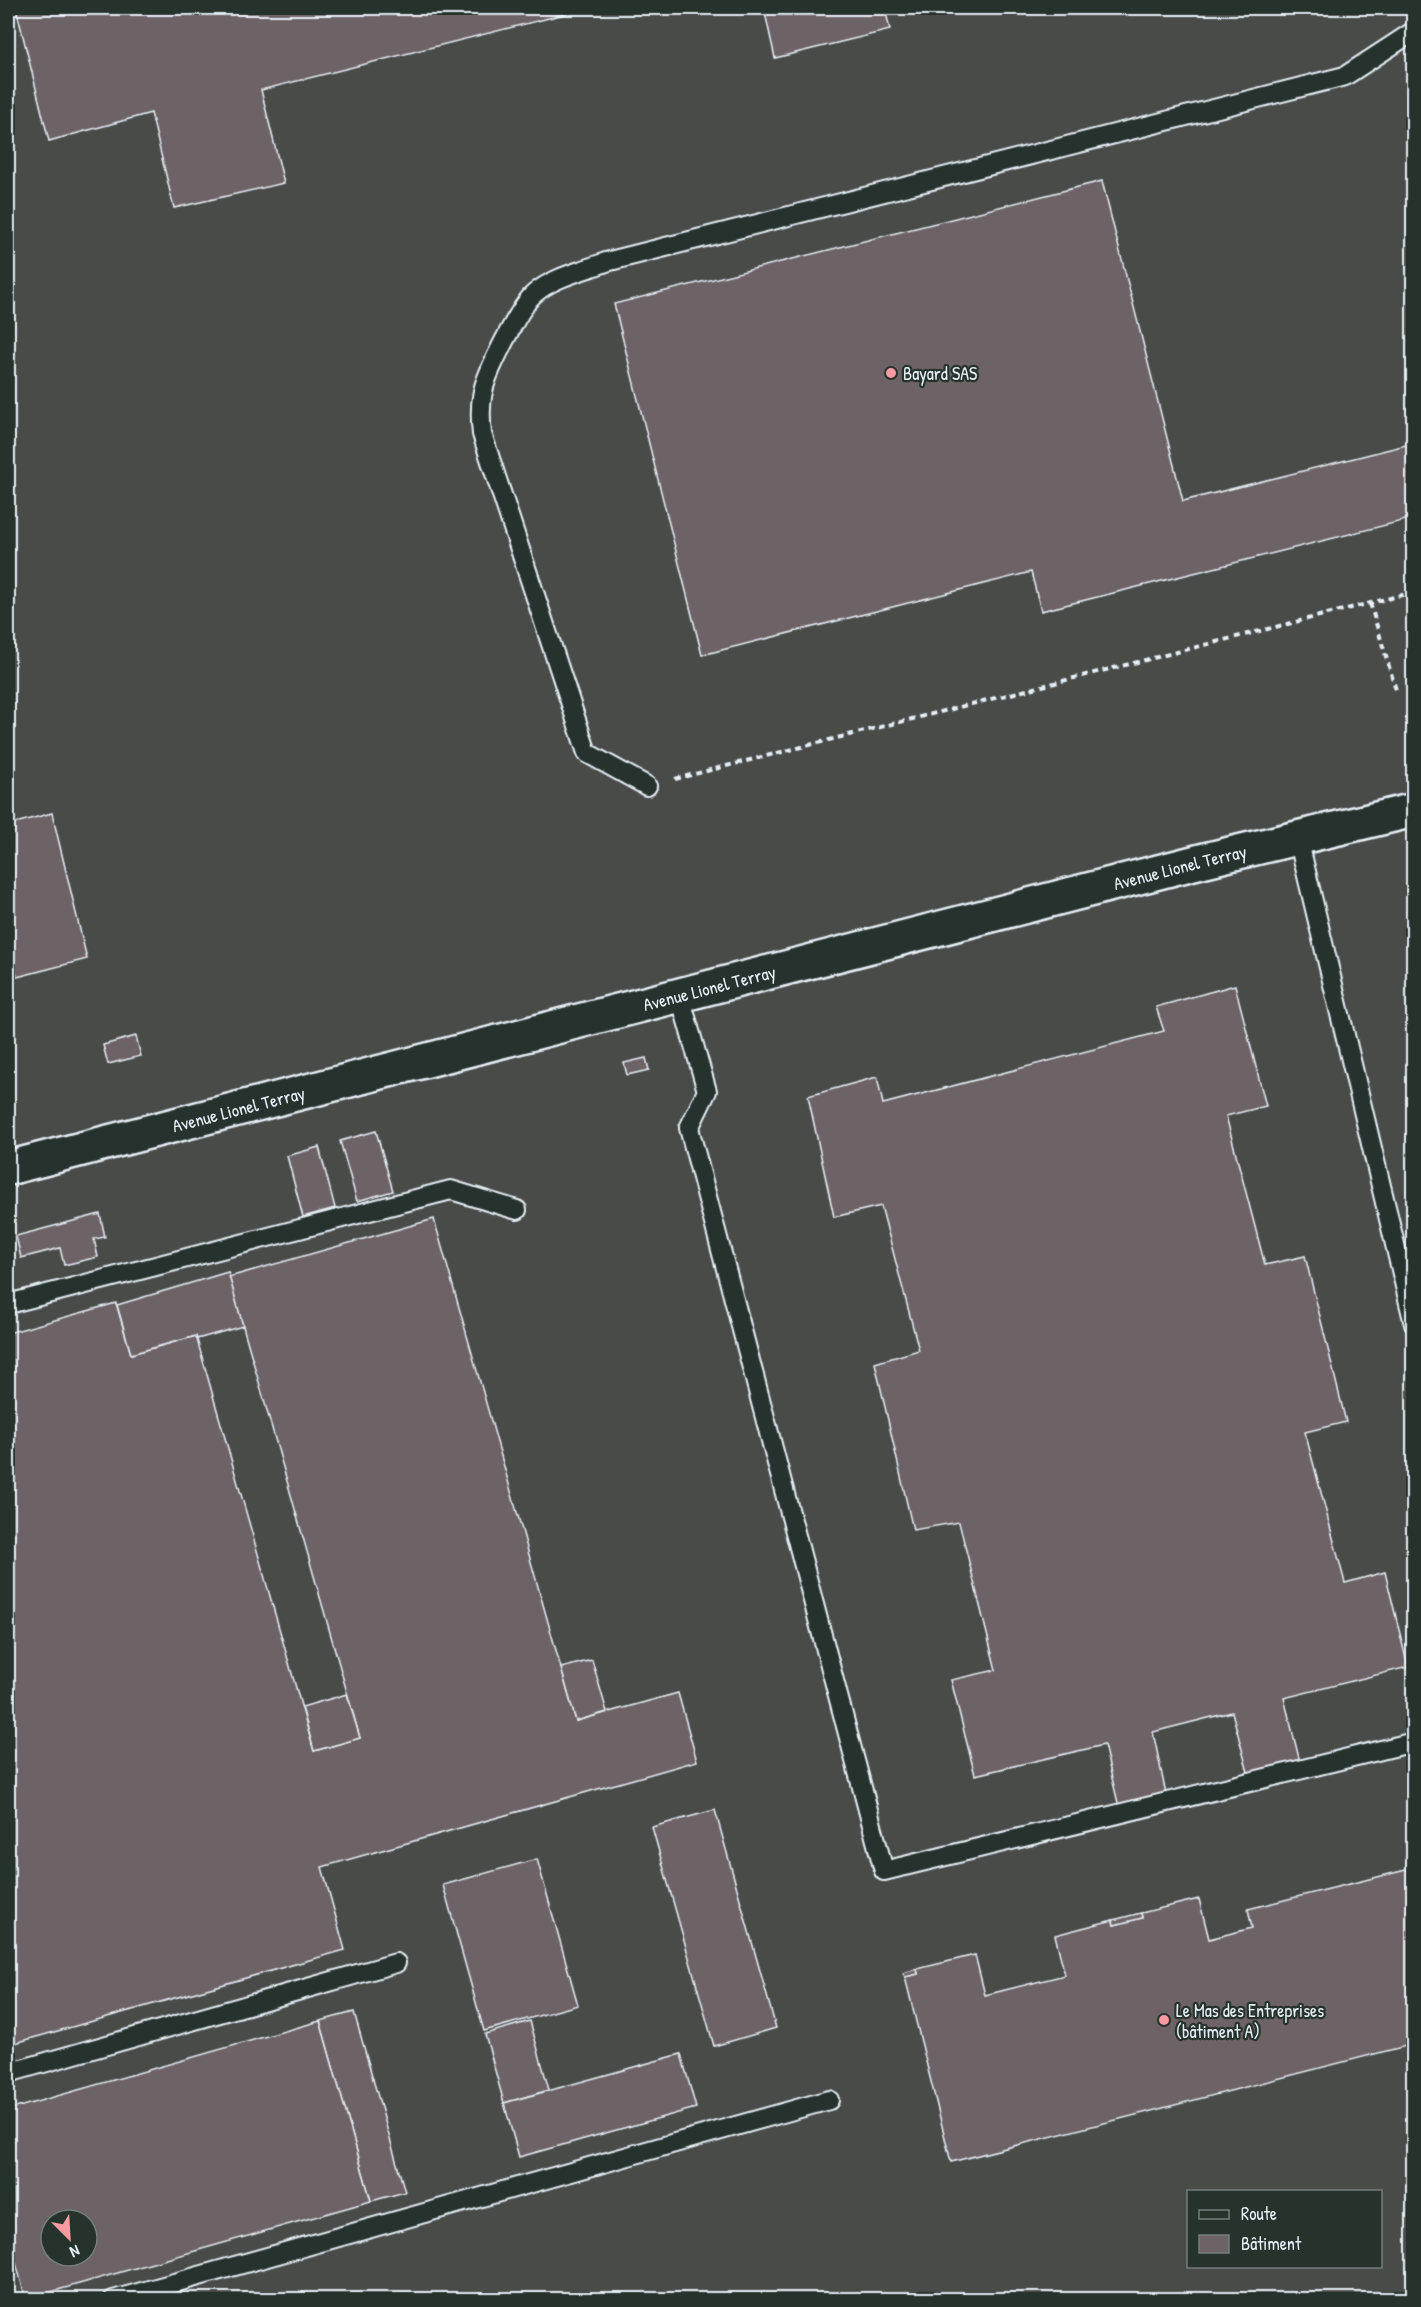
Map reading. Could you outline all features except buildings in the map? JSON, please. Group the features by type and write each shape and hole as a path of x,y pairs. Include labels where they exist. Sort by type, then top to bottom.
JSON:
{"street":[{"name":"Avenue Lionel Terray","path":"8,1168 1190,864 1413,810"}],"lane":[{"path":"647,786 587,753 482,434 480,419 486,380 523,307 535,293 553,282 606,262 1345,76 1413,31"},
{"path":"1298,838 1413,1324"},
{"path":"680,996 707,1091 689,1128 884,1871 1413,1742"},
{"path":"8,1304 451,1190 517,1210"},
{"path":"8,2073 396,1963"},
{"path":"113,2300 829,2100"}],"path":[{"path":"647,786 1413,592"},
{"path":"1370,603 1396,690"}],"shaded area":[{"path":"8,8 1413,8 1413,2299 8,2300"}],"place":[{"name":"Bayard SAS","path":"891,373"},
{"name":"Le Mas des Entreprises (bâtiment A)","path":"1164,2020"}]}
